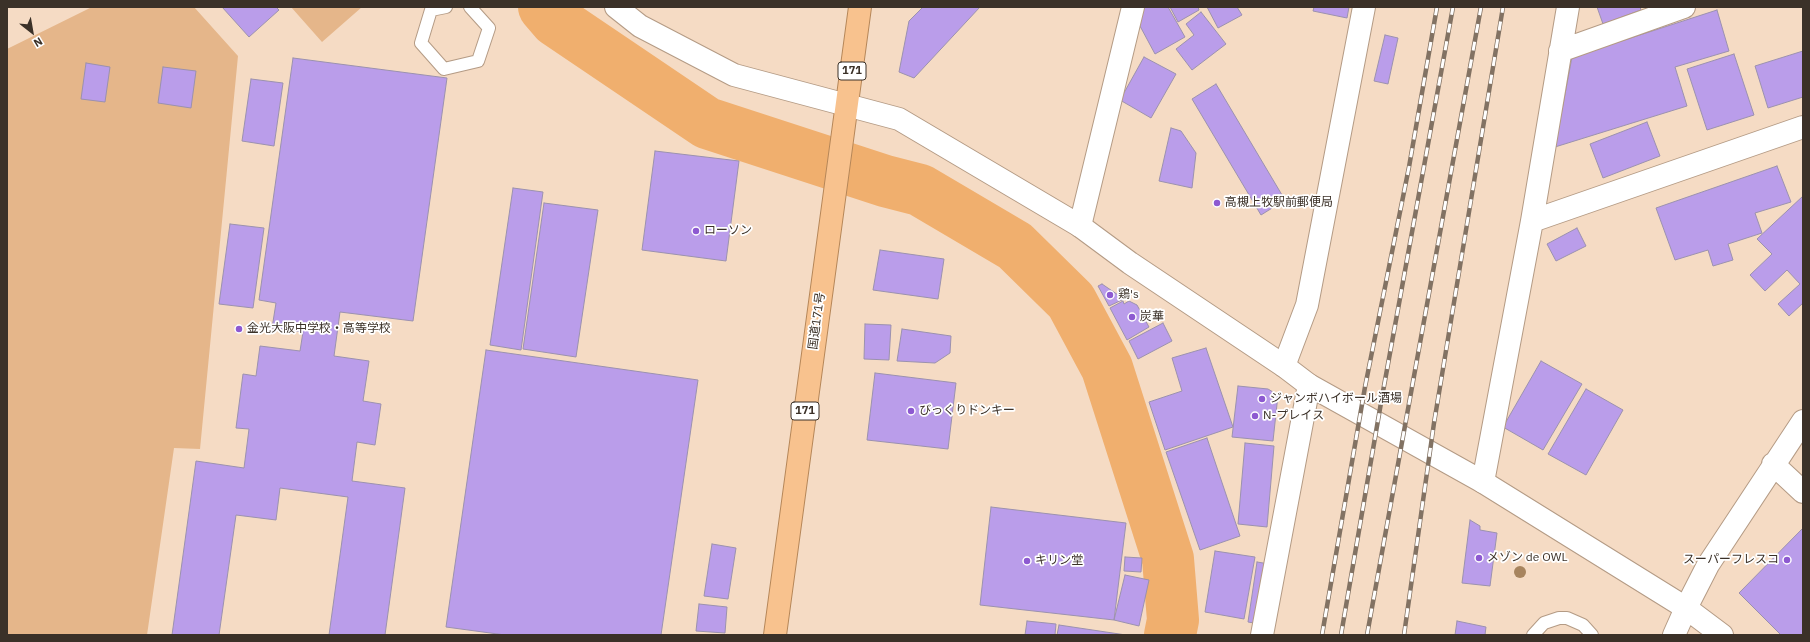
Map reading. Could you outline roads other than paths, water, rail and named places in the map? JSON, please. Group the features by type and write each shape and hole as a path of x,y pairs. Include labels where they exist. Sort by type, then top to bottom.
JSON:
{"highway":[{"name":"国道171号","path":"775,635 860,7"}],"street":[{"path":"616,7 640,26 734,75 899,119 1080,226 1130,263 1284,366 1309,385 1483,482 1686,608 1722,635"},
{"path":"1080,226 1133,7"},
{"path":"1284,366 1307,305 1364,7"},
{"path":"1483,482 1532,221 1568,7"},
{"path":"1560,51 1684,7"},
{"path":"1532,221 1803,127"},
{"path":"1262,635 1309,385"},
{"path":"1674,635 1708,565 1803,421"},
{"path":"1774,464 1803,492"}],"lane":[{"path":"446,7 431,10 421,43 444,69 478,61 489,28 478,10"},
{"path":"1533,635 1544,623 1559,618 1567,618 1584,625 1592,635"}],"waterway":[{"path":"544,7 556,21 707,123 885,181 920,190 1015,246 1071,301 1107,368 1168,559 1173,620 1170,635"}],"railway":[{"path":"1322,635 1365,387 1409,167 1437,7"},
{"path":"1341,635 1382,397 1453,7"},
{"path":"1367,635 1481,7"},
{"path":"1404,635 1434,423 1503,7"}],"place":[{"name":"高槻上牧駅前郵便局","path":"1217,203"},
{"name":"ローソン","path":"696,231"},
{"name":"鶏's","path":"1110,295"},
{"name":"炭華","path":"1132,317"},
{"name":"金光大阪中学校・高等学校","path":"239,329"},
{"name":"ジャンボハイボール酒場","path":"1262,399"},
{"name":"びっくりドンキー","path":"911,411"},
{"name":"N-プレイス","path":"1255,416"},
{"name":"メゾン de OWL","path":"1479,558"},
{"name":"スーパーフレスコ","path":"1787,560"},
{"name":"キリン堂","path":"1027,561"}]}
